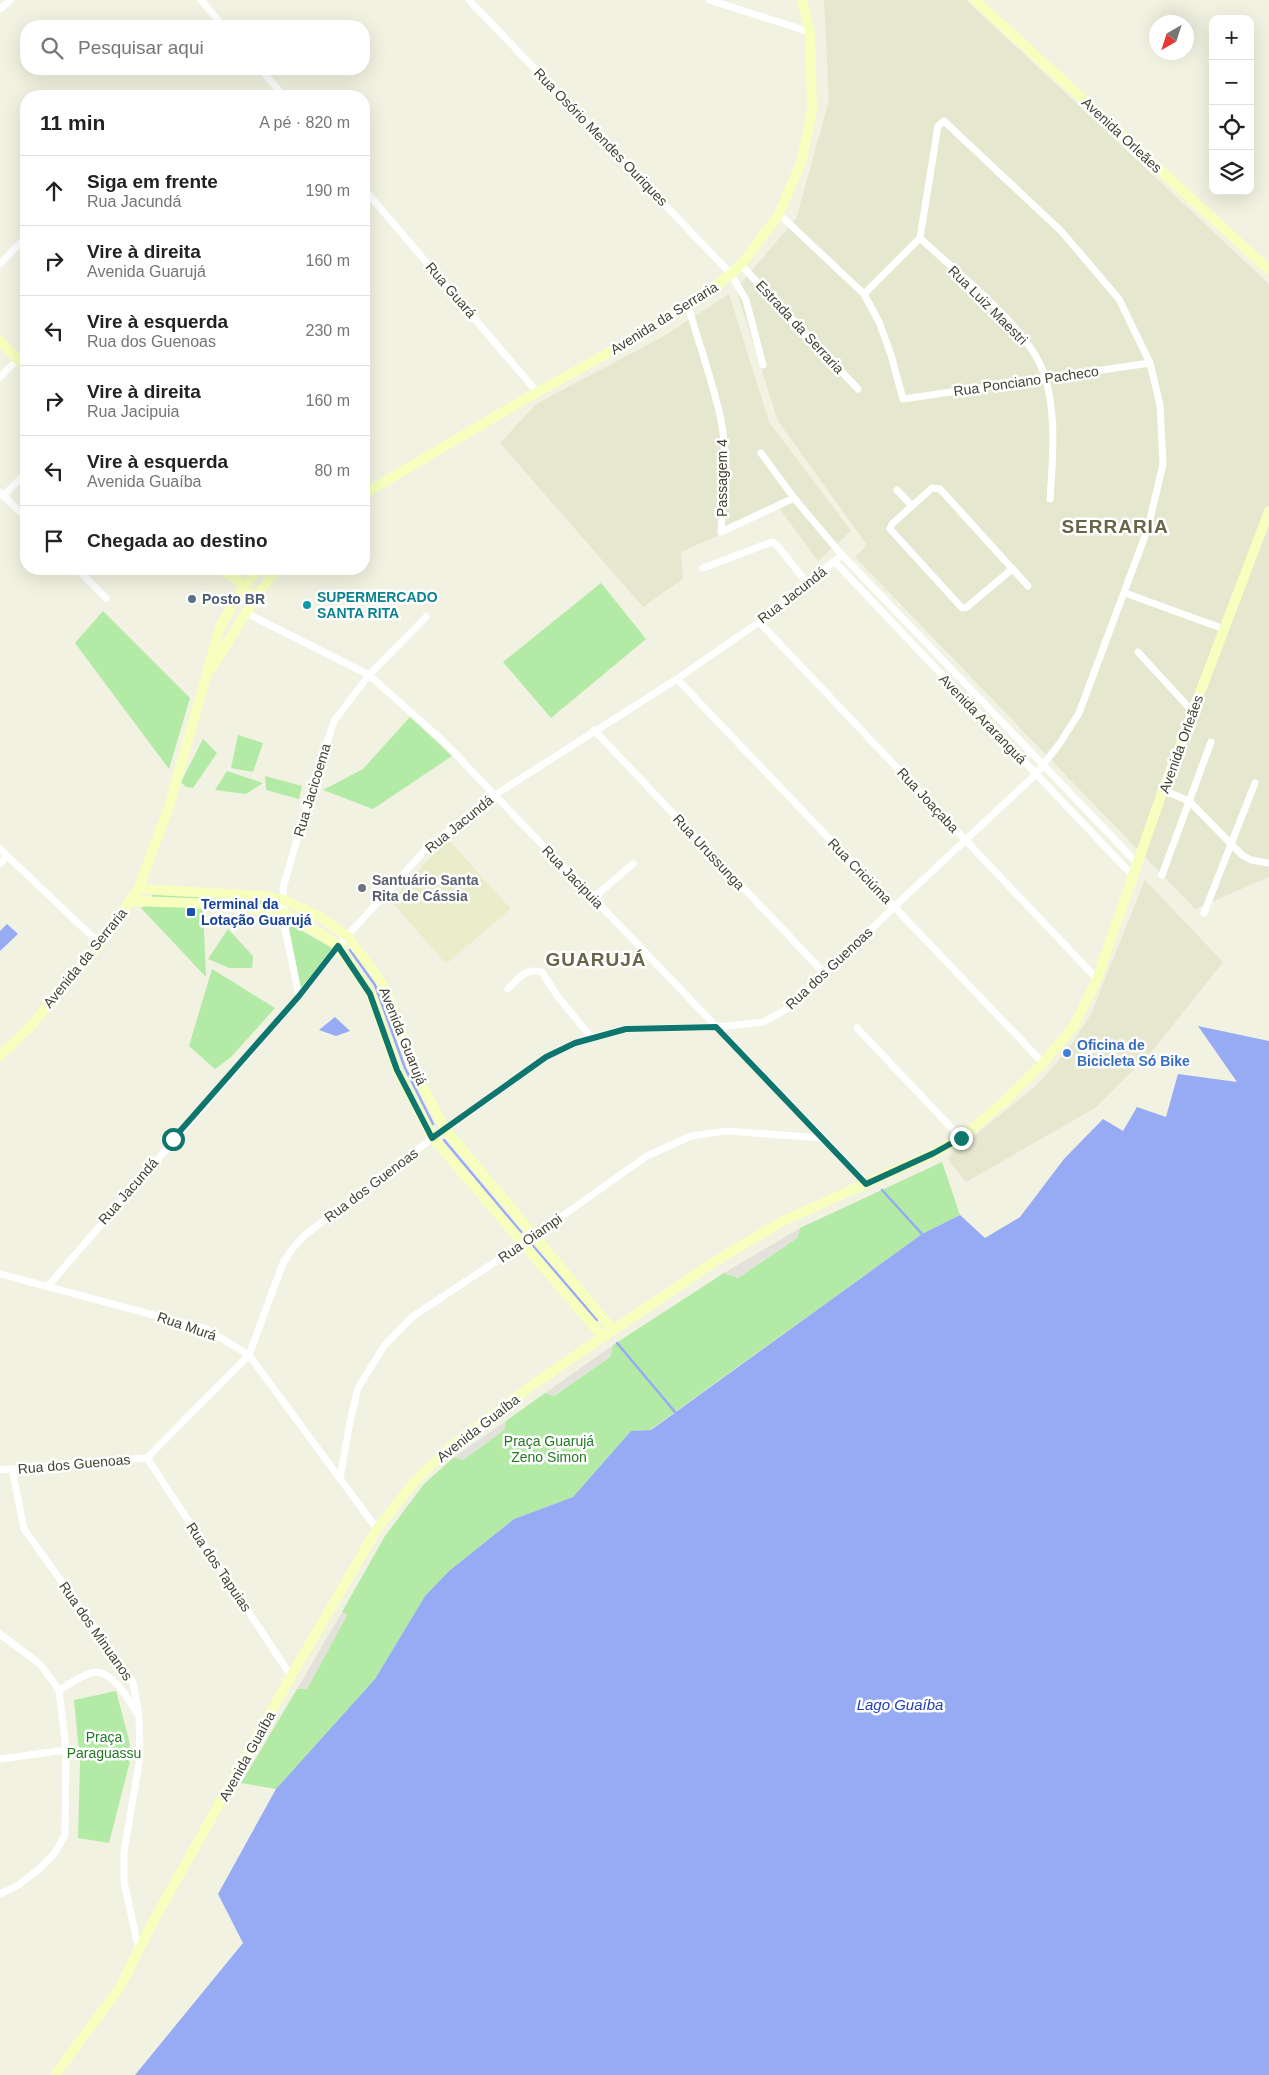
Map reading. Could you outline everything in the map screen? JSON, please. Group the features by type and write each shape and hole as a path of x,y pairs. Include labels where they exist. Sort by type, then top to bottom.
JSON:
{"street":[{"path":"0,10 10,0"},
{"path":"201,0 218,20"},
{"name":"Rua Osório Mendes Ouriques","path":"469,0 732,274 746,300 763,365"},
{"path":"709,0 810,32"},
{"name":"Avenida Orleães","path":"975,0 1269,270"},
{"name":"Avenida da Serraria","path":"370,490 537,392 628,342 688,306 732,274 779,214 802,160 812,110 810,32 804,3"},
{"path":"265,75 279,90"},
{"name":"Rua dos Guenoas","path":"0,1470 147,1458 249,1355 283,1263 293,1248 306,1235 432,1138 546,1057 575,1043 626,1029 716,1027 764,1022 792,1006 894,906 1043,766 1079,713 1148,528 1163,464 1160,405 1150,363 1119,299 1061,231 947,122 942,122 938,126 920,238"},
{"name":"Rua Guará","path":"370,196 537,392"},
{"path":"779,214 864,294 920,238"},
{"name":"Rua Luiz Maestri","path":"920,238 999,312 1027,343 1040,363 1051,408 1053,465 1050,499"},
{"path":"0,264 20,243"},
{"name":"Estrada da Serraria","path":"740,265 858,389"},
{"name":"Rua Ponciano Pacheco","path":"864,294 880,322 903,399 1150,363"},
{"name":"Passagem 4","path":"688,306 722,422 725,468 721,532 794,498"},
{"path":"0,341 20,361"},
{"path":"0,377 18,359"},
{"path":"761,453 794,498 842,555"},
{"path":"20,478 2,494 20,512"},
{"path":"1012,569 967,608 962,608 890,529 892,524 932,488 940,489 1028,586"},
{"path":"897,490 912,506"},
{"name":"Avenida Orleães","path":"1097,979 1163,790 1269,512"},
{"path":"703,568 772,542 776,544 807,584"},
{"name":"Rua Jacundá","path":"48,1286 299,996 338,946 428,847 495,795 677,678 759,622 842,555"},
{"name":"Avenida Araranguá","path":"842,555 1138,864"},
{"name":"Avenida Araranguá","path":"835,562 1133,876"},
{"path":"83,575 106,598"},
{"path":"225,575 230,584 255,598"},
{"name":"Avenida da Serraria","path":"0,1056 29,1028 100,944 138,889 169,807 220,627 242,590 253,575"},
{"name":"Avenida da Serraria","path":"206,677 255,598 272,575"},
{"path":"1125,593 1224,629"},
{"name":"Rua Jacipuia","path":"246,613 368,675 442,740 866,1184"},
{"name":"Rua Jacicoema","path":"299,996 284,913 284,888 310,795 334,721 368,675 426,617"},
{"name":"Rua Joaçaba","path":"759,622 1097,979"},
{"path":"901,632 908,624"},
{"path":"220,627 227,633 234,633"},
{"path":"1138,652 1193,712"},
{"path":"948,683 956,675"},
{"name":"Rua Criciúma","path":"677,678 1043,1063"},
{"name":"Rua Urussunga","path":"594,730 825,974"},
{"path":"1162,875 1211,742"},
{"path":"1204,913 1255,783"},
{"path":"1163,790 1189,801 1242,855 1251,860 1269,863"},
{"path":"0,849 100,944"},
{"path":"0,864 7,856"},
{"path":"593,898 633,864"},
{"name":"Avenida Guarujá","path":"138,889 267,896 284,900 320,917 347,936 382,983 414,1070 445,1129 613,1330"},
{"name":"Avenida Guarujá","path":"131,901 192,903 284,913 313,928 338,946 370,994 397,1070 432,1138 602,1337"},
{"path":"508,990 524,973 532,970 542,972 558,997 592,1038"},
{"name":"Avenida Guaíba","path":"55,2075 120,1987 154,1920 291,1676 377,1529 414,1481 452,1446 602,1337 717,1260 783,1221 934,1153 961,1138 1005,1101 1043,1063 1074,1026 1097,979"},
{"path":"857,1028 961,1138"},
{"name":"Rua Oiampi","path":"340,1478 358,1388 384,1346 412,1317 534,1236 647,1156 691,1136 726,1131 822,1138"},
{"name":"Rua Murá","path":"0,1274 206,1329 249,1355 377,1529"},
{"name":"Rua dos Tapuias","path":"147,1458 291,1676"},
{"name":"Rua dos Minuanos","path":"12,1470 24,1529 133,1682 139,1717 140,1757 124,1852 124,1882 139,1951"},
{"path":"0,1634 40,1664 59,1690 66,1750 65,1835 54,1854 38,1870 17,1886 0,1894"},
{"path":"59,1690 90,1673 98,1672 105,1674 122,1689 139,1717"},
{"path":"0,1759 66,1750"}],"shaded area":[{"path":"824,0 966,0 1269,284 1269,877 1195,909 855,557 867,545 778,421 736,289 796,219 829,101"},
{"path":"729,294 769,422 851,531 818,561 779,508 681,552 683,579 643,607 500,443 536,404 664,336"},
{"path":"447,838 511,909 446,964 391,901"},
{"path":"1145,880 1223,962 1150,1054 1095,1108 966,1182 947,1158 1036,1086 1070,1047 1091,1014"},
{"path":"800,1228 797,1238 738,1278 724,1273"},
{"path":"613,1345 610,1357 553,1396 545,1393"},
{"path":"506,1421 504,1430 463,1460 454,1457"},
{"path":"342,1612 347,1615 307,1689 297,1689"}],"green space":[{"path":"601,583 646,639 551,718 503,662"},
{"path":"103,611 190,698 169,769 75,643"},
{"path":"410,717 452,756 373,809 323,790 363,769"},
{"path":"238,735 263,743 253,772 231,768"},
{"path":"203,739 217,753 193,788 186,787 181,782"},
{"path":"227,771 263,783 246,794 215,790"},
{"path":"265,776 302,786 299,799 266,790"},
{"path":"152,893 268,900 267,906 152,899"},
{"path":"147,904 203,907 206,977 141,908"},
{"path":"288,923 332,948 301,989"},
{"path":"228,929 253,956 252,968 229,968 208,959"},
{"path":"212,969 275,1008 231,1057 215,1069 189,1046"},
{"name":"Praça Guarujá Zeno Simon","path":"942,1162 960,1215 922,1234 650,1430 631,1431 573,1497 514,1519 449,1571 425,1596 375,1679 276,1789 241,1783 297,1689 307,1689 347,1615 342,1612 385,1536 424,1484 454,1457 463,1460 504,1430 506,1421 545,1393 554,1396 610,1357 613,1345 724,1273 738,1278 797,1238 800,1228"},
{"name":"Praça Paraguassu","path":"116,1691 129,1740 131,1757 109,1843 78,1838 80,1762 74,1700"}],"water":[{"path":"7,924 18,934 0,951 0,931"},
{"path":"335,1017 350,1031 336,1036 319,1030"},
{"name":"Lago Guaíba","path":"1198,1026 1269,1041 1269,2075 135,2075 243,1943 218,1894 276,1789 375,1679 425,1596 449,1571 514,1519 573,1497 631,1431 651,1430 922,1234 960,1215 985,1238 1020,1217 1064,1159 1103,1119 1123,1131 1137,1107 1166,1117 1178,1074 1237,1082"}],"waterway":[{"path":"350,950 375,985 405,1068 433,1124"},
{"path":"444,1140 521,1232"},
{"path":"882,1190 922,1234"},
{"path":"532,1245 597,1320"},
{"path":"617,1343 675,1412"}],"place":[{"name":"Posto BR","path":"192,599"},
{"name":"SUPERMERCADO SANTA RITA","path":"307,605"},
{"name":"Santuário Santa Rita de Cássia","path":"362,888"},
{"name":"Terminal da Lotação Guarujá","path":"191,912"},
{"name":"Oficina de Bicicleta Só Bike","path":"1067,1053"}],"district":[{"name":"SERRARIA","path":"1115,526"},
{"name":"GUARUJÁ","path":"596,959"}],"route":[{"path":"173,1139 299,996 338,946 370,994 397,1070 432,1138 546,1057 575,1043 626,1029 716,1027 866,1184 934,1153 961,1138"}]}
